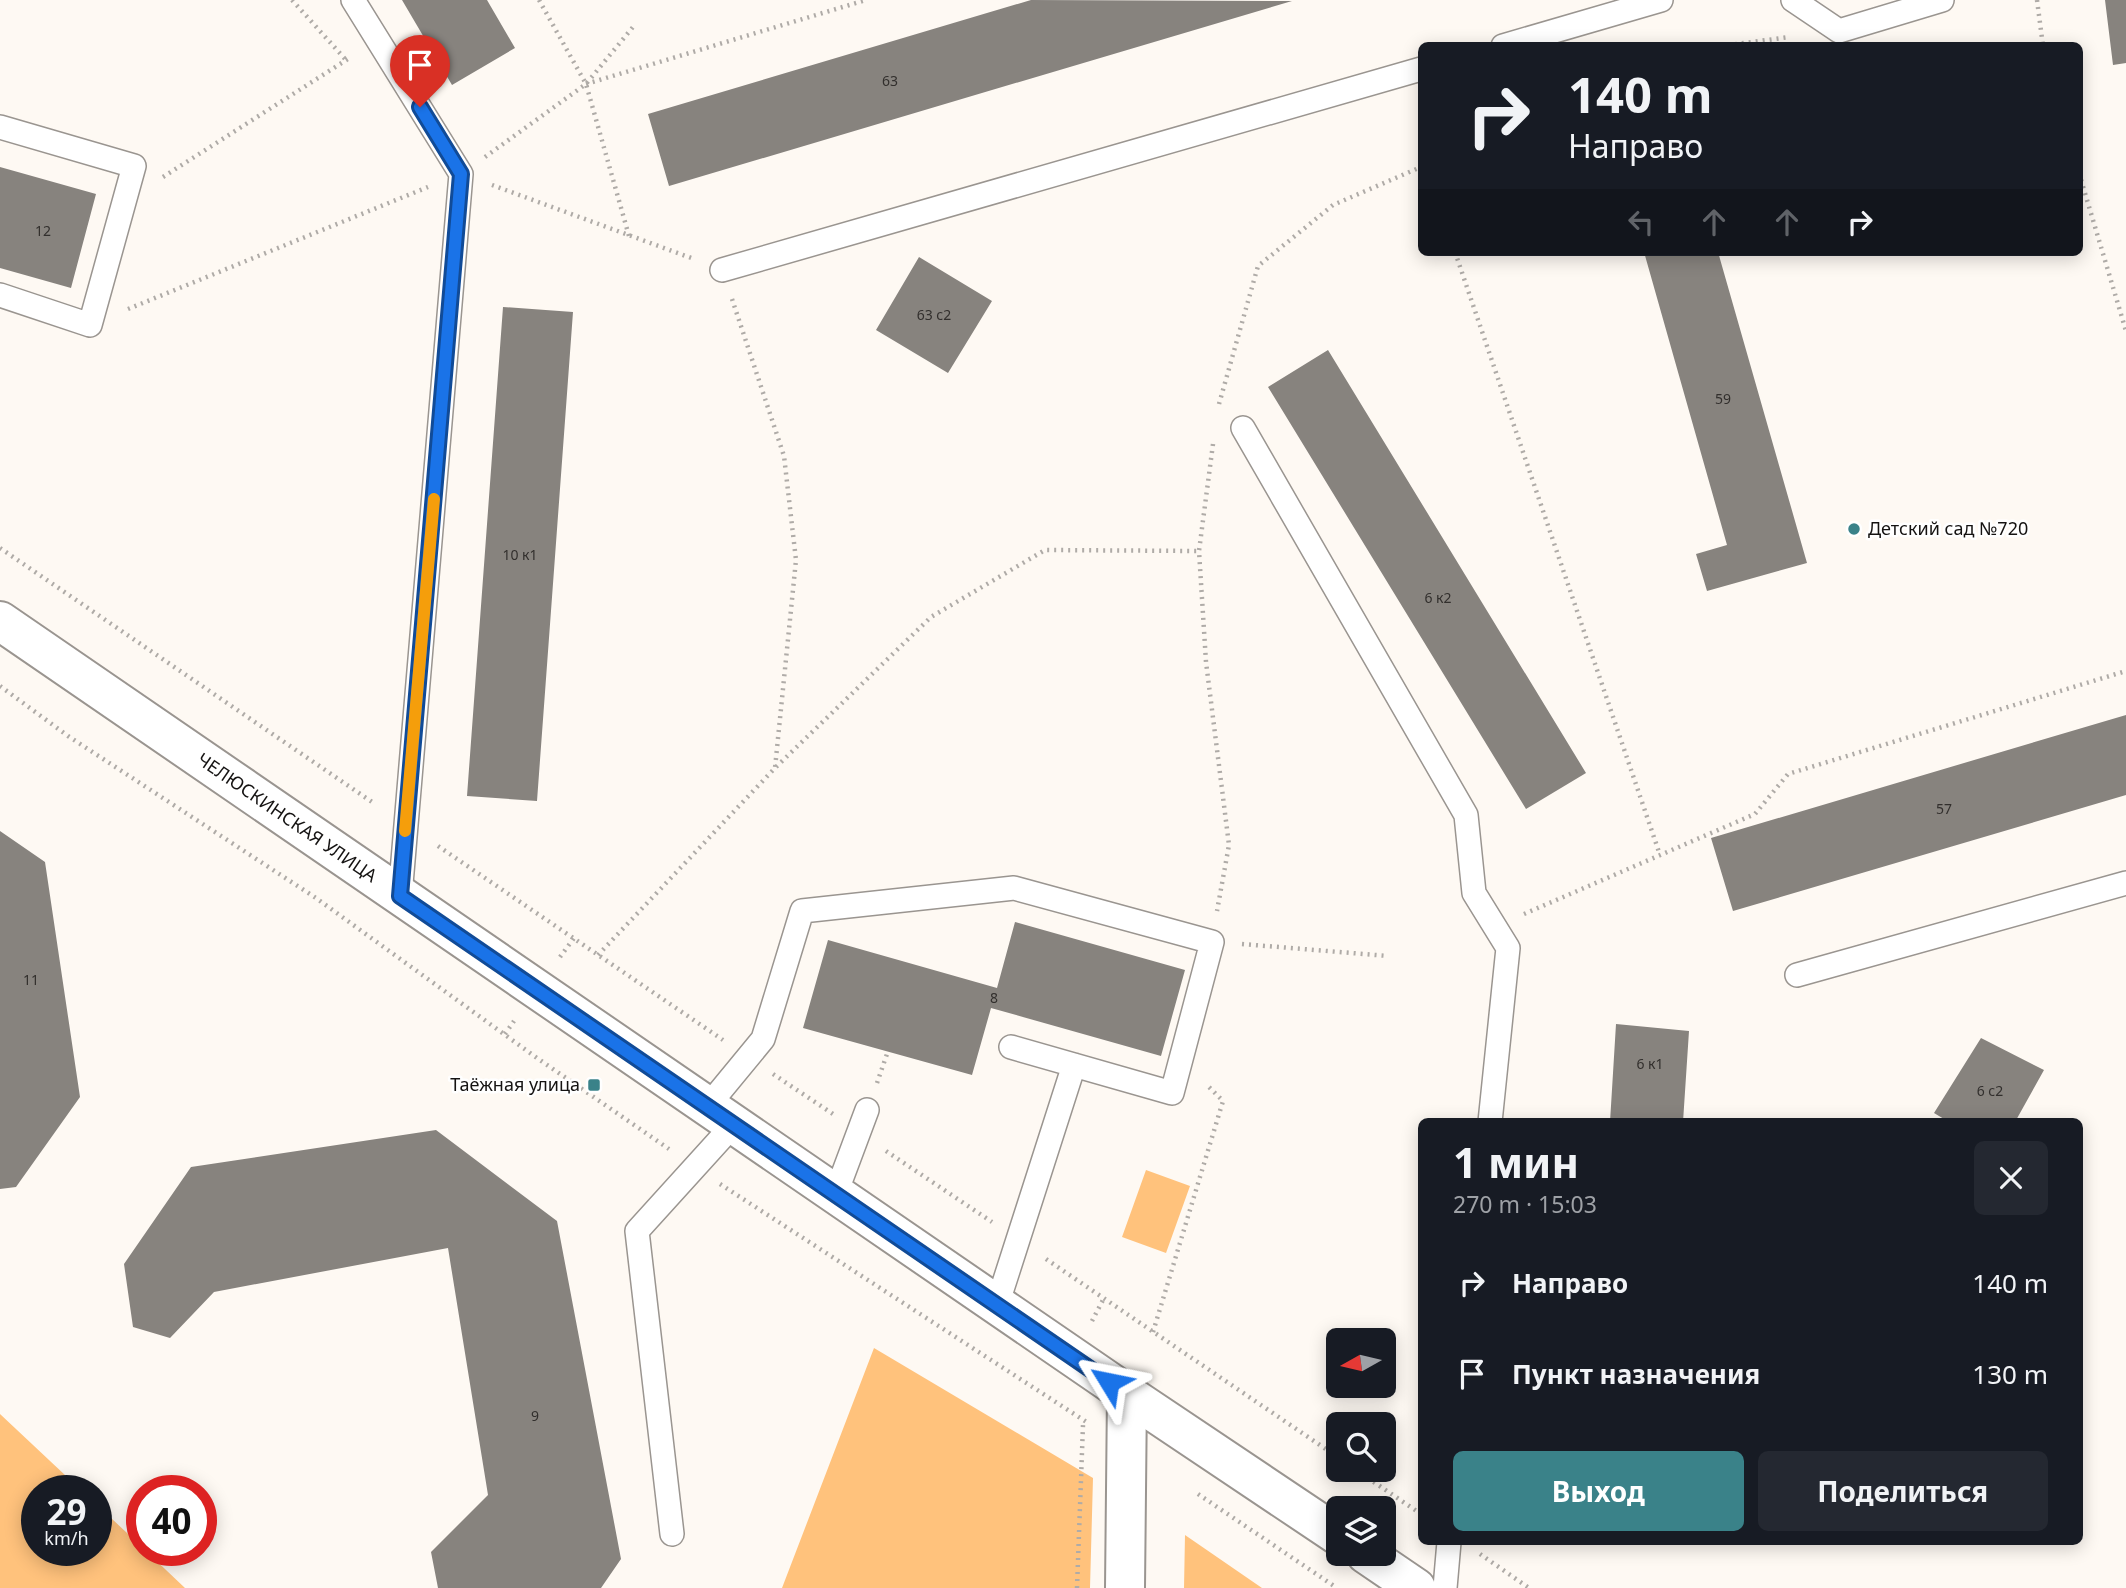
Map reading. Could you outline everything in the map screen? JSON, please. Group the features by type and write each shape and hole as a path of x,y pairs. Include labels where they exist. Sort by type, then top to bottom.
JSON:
{"street":[{"name":"ЧЕЛЮСКИНСКАЯ УЛИЦА","path":"0,621 1127,1394 1326,1527"},
{"path":"1125,1588 1127,1394"},
{"path":"1384,1566 1416,1588"}],"lane":[{"path":"353,0 461,174 400,896"},
{"path":"1517,42 1661,0"},
{"path":"1793,0 1839,31 1942,0"},
{"path":"722,270 1418,70"},
{"path":"0,127 134,166 90,325 0,295"},
{"path":"1243,428 1466,815 1474,893 1508,948 1490,1118"},
{"path":"1797,975 2126,883"},
{"path":"672,1534 637,1231 695,1167 748,1057 763,1039 802,911 1014,888 1212,942 1172,1093 1011,1047"},
{"path":"997,1305 1074,1065"},
{"path":"836,1193 867,1110"},
{"path":"1445,1588 1449,1545"}],"path":[{"path":"292,0 346,60"},
{"path":"539,0 586,84 629,236"},
{"path":"586,84 866,0"},
{"path":"2037,0 2042,42"},
{"path":"90,325 461,174 586,84 633,27"},
{"path":"1752,42 1839,31"},
{"path":"124,202 378,39"},
{"path":"1217,412 1258,266 1333,205 1418,168"},
{"path":"461,174 722,270 784,456 796,560 775,768"},
{"path":"2083,186 2126,331"},
{"path":"1456,256 1660,855"},
{"path":"1214,437 1199,551 1206,662 1229,845 1212,942 1388,956"},
{"path":"0,548 1326,1449"},
{"path":"598,955 775,768 931,617 1045,550 1199,551"},
{"path":"1494,927 1755,814 1788,774 2126,671"},
{"path":"0,686 68,736 316,898 537,1058 695,1167 1127,1446"},
{"path":"1153,1332 1223,1101 1181,1060"},
{"path":"1077,1588 1084,1420"},
{"path":"1374,1482 1418,1512"},
{"path":"1193,1491 1337,1588"},
{"path":"1473,1549 1529,1588"}],"shaded area":[{"path":"1146,1170 1190,1186 1166,1253 1122,1237"},
{"path":"874,1348 1093,1478 1090,1588 782,1588"},
{"path":"0,1414 65,1475 21,1475 21,1566 112,1566 112,1519 126,1532 126,1566 162,1566 185,1588 0,1588"},
{"path":"1185,1535 1262,1588 1184,1588"}],"building":[{"path":"402,0 487,0 515,48 452,85"},
{"path":"1031,0 1292,1 669,186 648,114"},
{"path":"2105,0 2126,0 2126,63 2113,65"},
{"path":"0,167 96,194 71,288 0,268"},
{"path":"1645,256 1719,256 1807,563 1707,591 1696,554 1727,545"},
{"path":"919,257 992,301 948,373 876,330"},
{"path":"503,307 573,312 537,801 467,796"},
{"path":"1328,350 1586,773 1526,809 1268,387"},
{"path":"2126,715 2126,795 1733,911 1711,838"},
{"path":"0,831 45,862 80,1097 16,1187 0,1189"},
{"path":"1015,922 1185,970 1161,1056 991,1008 972,1075 803,1028 828,940 997,988"},
{"path":"1616,1024 1689,1031 1683,1118 1610,1118"},
{"path":"1981,1038 2044,1070 2017,1118 1942,1118 1934,1113"},
{"path":"436,1130 557,1221 621,1559 601,1588 438,1588 431,1552 488,1495 448,1248 214,1292 170,1338 133,1327 124,1264 191,1167"}],"slow traffic":[{"path":"405,831 434,499"}],"place":[{"name":"Детский сад №720","path":"1854,529"},
{"name":"Таёжная улица","path":"594,1085"}],"route":[{"path":"420,107 461,174 400,896 1109,1382"}]}
